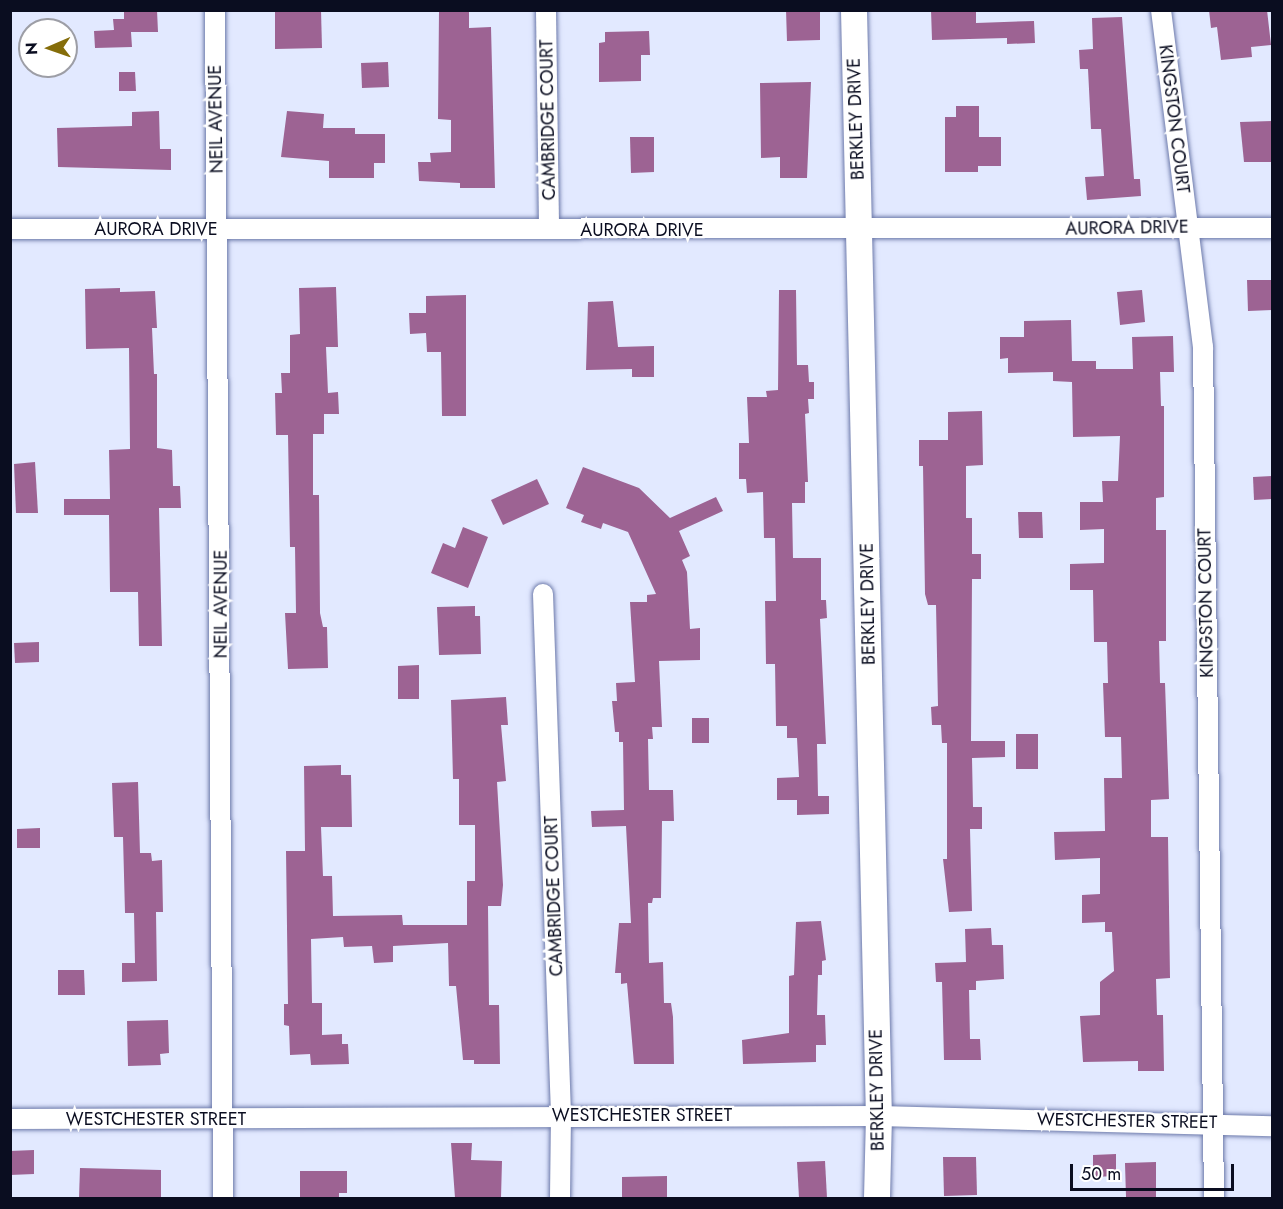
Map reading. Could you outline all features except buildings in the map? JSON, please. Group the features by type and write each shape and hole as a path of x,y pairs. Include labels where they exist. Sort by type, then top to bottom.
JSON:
{"street":[{"name":"NEIL AVENUE","path":"214,10 218,229 223,1198"},
{"name":"CAMBRIDGE COURT","path":"546,10 549,229"},
{"name":"BERKLEY DRIVE","path":"854,10 879,1116 877,1198"},
{"name":"KINGSTON COURT","path":"1161,10 1175,151 1188,227 1203,346 1211,1123 1214,1198"},
{"name":"AURORA DRIVE","path":"10,229 1272,228"},
{"name":"CAMBRIDGE COURT","path":"543,594 561,1115 560,1198"},
{"name":"WESTCHESTER STREET","path":"10,1119 561,1115 879,1116 1272,1126"}]}
